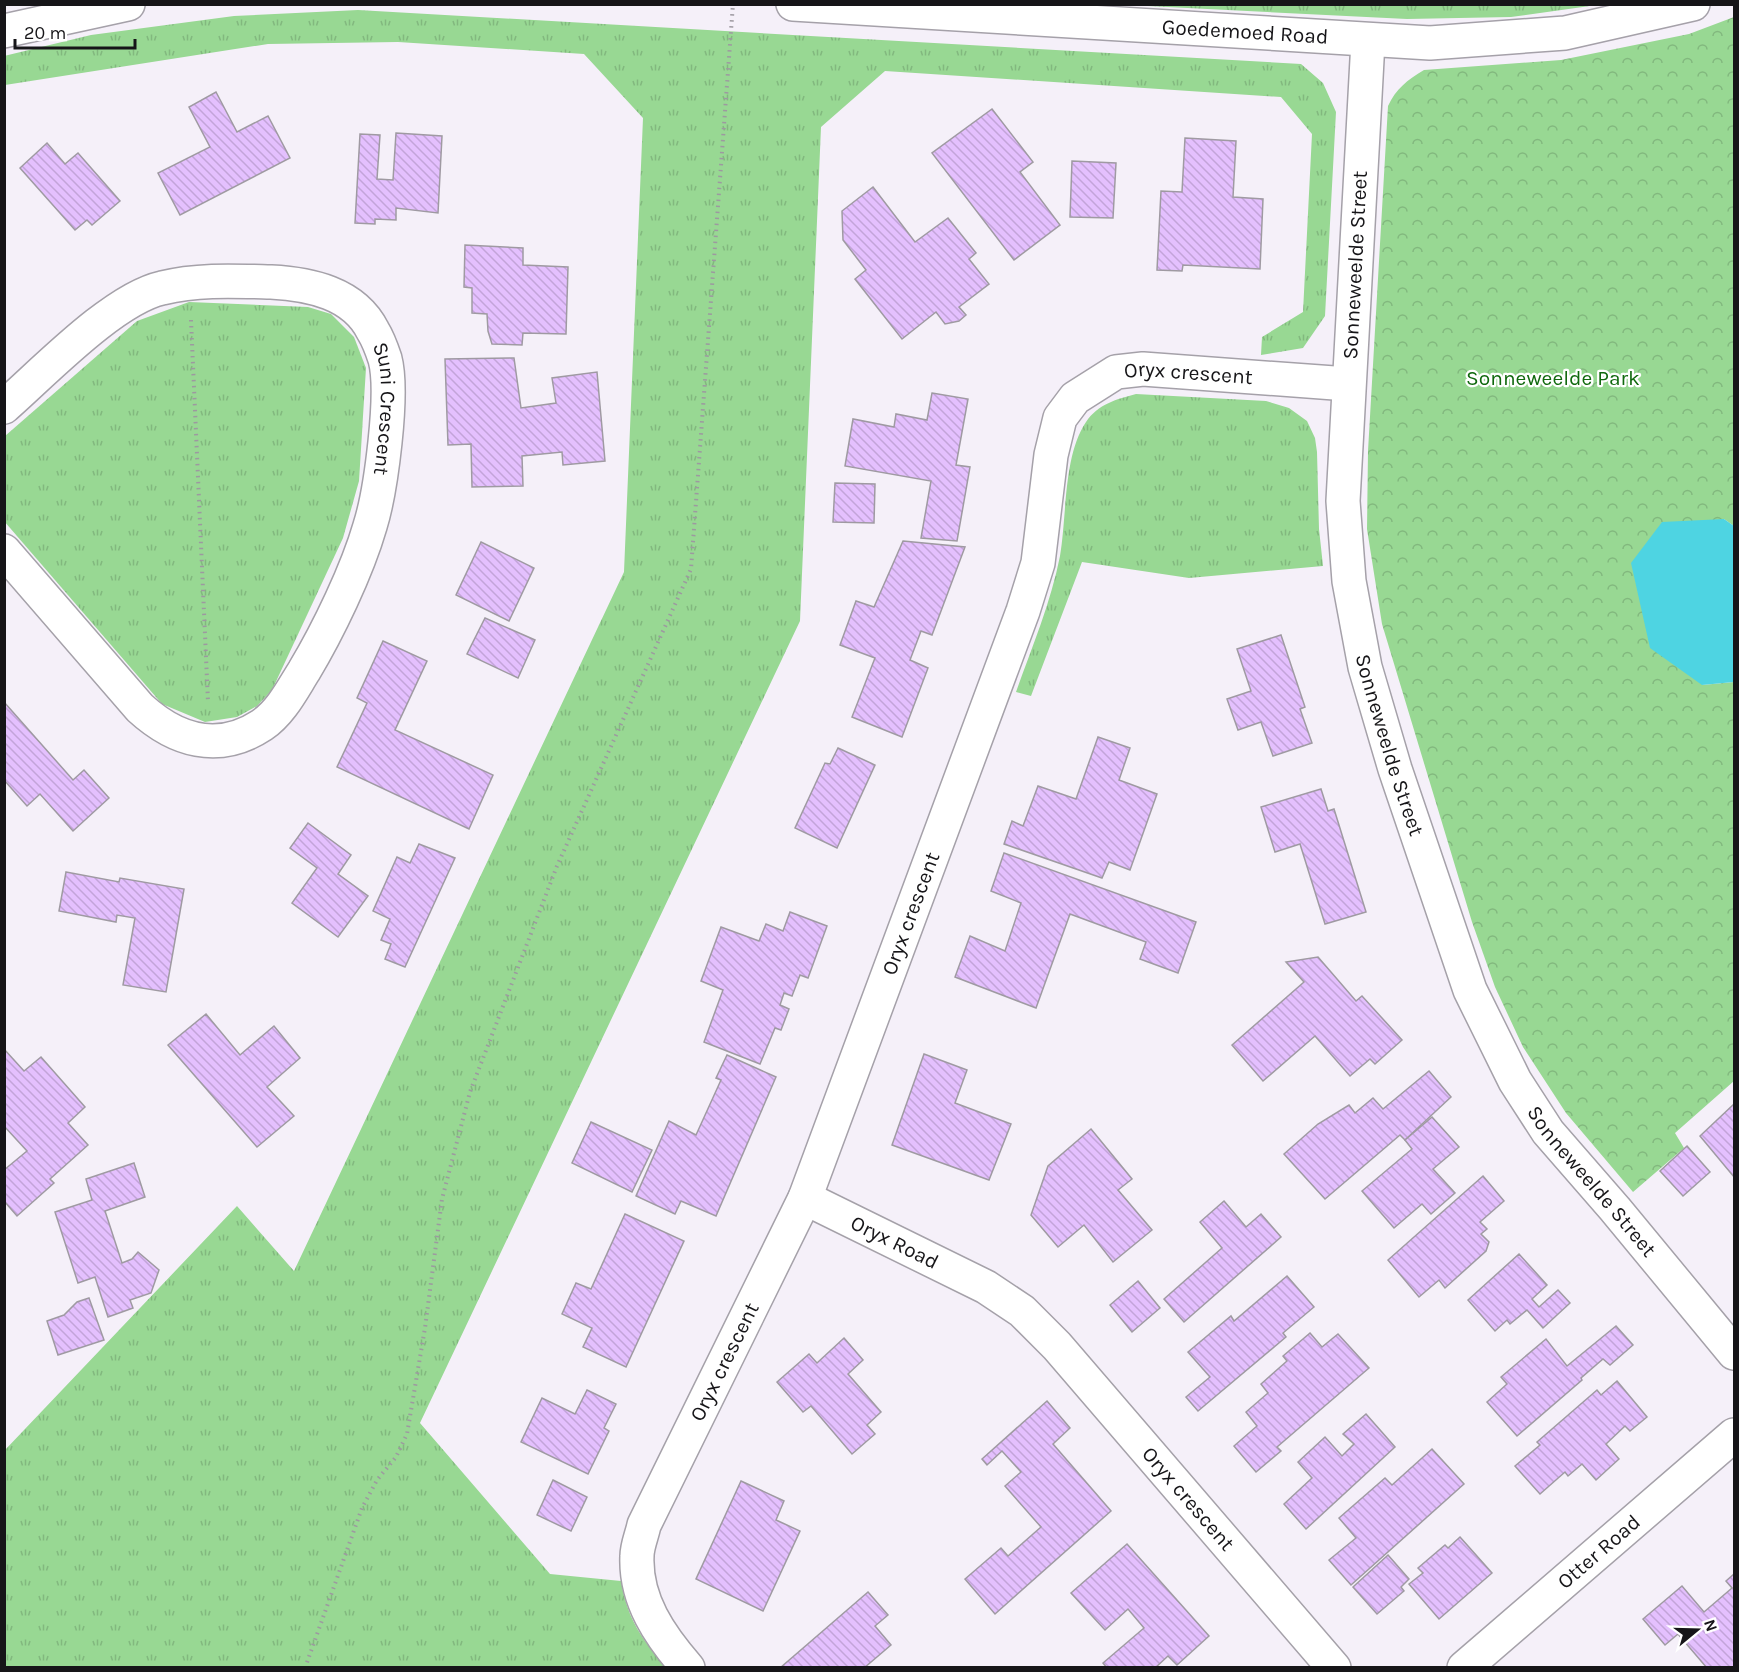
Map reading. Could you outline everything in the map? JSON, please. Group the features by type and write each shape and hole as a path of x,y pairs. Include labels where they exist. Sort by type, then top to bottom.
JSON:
{"street":[{"name":"Goedemoed Road","path":"793,4 1430,43 1565,33 1693,4"},
{"path":"4,31 111,6"},
{"name":"Sonneweelde Street","path":"1368,41 1347,384 1343,501 1349,581 1365,667 1395,769 1470,990 1515,1081 1548,1132 1616,1209 1734,1353"},
{"name":"Suni Crescent","path":"4,407 112,315 138,297 160,288 189,283 231,281 290,283 327,291 349,302 372,329 385,360 387,391 382,469 370,526 316,650 274,715 261,726 243,734 210,740 190,739 173,734 148,716 4,551"},
{"name":"Oryx crescent","path":"688,1668 649,1614 639,1588 637,1556 644,1525 805,1198 1023,611 1038,563 1051,455 1060,418 1075,398 1116,372 1143,369 1347,384"},
{"name":"Oryx Road","path":"805,1198 986,1287"},
{"name":"Oryx crescent","path":"986,1287 1022,1311 1057,1346 1334,1668"},
{"name":"Otter Road","path":"1464,1668 1734,1435"}],"path":[{"path":"305,1668 362,1508 377,1480 396,1457 407,1434 425,1328 442,1199 470,1092 558,866 691,569 733,4"},
{"path":"189,283 210,740"}],"green space":[{"path":"1597,4 1511,17 1407,19 1128,5"},
{"path":"358,10 1301,64 1323,83 1336,112 1325,316 1303,348 1261,355 1262,337 1303,312 1312,134 1281,97 885,71 821,127 800,621 420,1423 550,1574 621,1581 627,1607 637,1628 666,1667 5,1667 5,1450 237,1206 294,1271 624,572 643,118 584,54 398,42 268,44 5,85 4,56 91,35 234,16"},
{"name":"Sonneweelde Park","path":"1734,17 1734,526 1724,519 1702,685 1734,682 1734,1081 1675,1133 1684,1148 1633,1192 1566,1113 1523,1047 1495,987 1472,922 1382,624 1367,529 1368,451 1388,106 1403,85 1424,70 1561,60 1689,34"},
{"path":"189,302 308,307 331,314 354,337 366,368 359,481 343,538 272,690 257,706 237,717 205,722 162,704 4,521 5,436 137,321"},
{"path":"1136,394 1266,401 1289,408 1307,421 1315,438 1317,452 1319,529 1323,566 1189,578 1082,562 1031,696 1016,692 1052,590 1060,556 1070,469 1079,436 1086,422 1096,411 1115,400"}],"water":[{"path":"1724,519 1734,526 1734,682 1702,685 1650,648 1631,563 1662,522"}],"building":[{"path":"216,92 237,132 268,116 290,158 180,215 158,173 210,147 189,107"},
{"path":"992,109 1033,162 1020,172 1060,225 1014,260 932,153"},
{"path":"396,133 442,136 438,213 396,208 396,220 375,219 375,224 355,223 360,134 380,135 377,179 393,180"},
{"path":"1185,138 1236,141 1233,197 1263,199 1260,269 1183,265 1182,271 1157,270 1161,191 1182,192"},
{"path":"47,143 65,164 78,153 120,201 92,225 87,220 75,230 20,168"},
{"path":"1072,161 1116,163 1113,218 1070,217"},
{"path":"873,187 915,242 948,218 976,253 969,259 989,284 959,307 966,315 959,321 945,324 936,312 902,339 855,279 866,270 843,240 842,211"},
{"path":"465,245 523,248 523,265 568,267 566,334 523,333 522,345 492,344 488,331 487,314 472,313 472,288 464,287"},
{"path":"514,358 521,408 556,403 552,378 597,372 605,461 563,465 562,452 522,456 523,486 472,487 471,444 448,445 445,359"},
{"path":"932,393 968,399 956,465 970,467 957,541 921,538 931,481 845,466 853,419 894,427 896,414 927,420"},
{"path":"835,483 875,484 874,523 833,522"},
{"path":"903,541 965,547 932,635 921,631 910,660 928,668 902,737 852,717 875,658 840,645 856,601 874,607"},
{"path":"481,542 534,568 509,621 456,595"},
{"path":"485,618 535,640 518,678 467,654"},
{"path":"1281,635 1305,707 1300,709 1312,743 1273,756 1261,722 1238,730 1227,699 1251,691 1237,649"},
{"path":"383,641 427,661 395,730 493,775 469,829 337,767 367,703 357,698"},
{"path":"4,702 73,780 84,770 109,798 73,831 40,794 27,806 4,780"},
{"path":"1098,737 1130,748 1119,780 1157,794 1130,870 1109,862 1102,878 1004,844 1012,821 1023,826 1038,786 1076,799"},
{"path":"838,748 875,765 837,848 795,828 825,763 830,764"},
{"path":"1321,789 1328,811 1334,809 1366,912 1325,924 1300,844 1275,852 1261,807"},
{"path":"308,823 351,855 338,874 368,896 338,937 292,903 317,868 290,848"},
{"path":"419,844 455,858 405,967 385,959 391,944 381,940 390,919 373,911 397,857 410,863"},
{"path":"1004,853 1196,922 1178,973 1140,959 1146,942 1070,914 1036,1008 955,977 970,936 1005,951 1021,903 991,891"},
{"path":"66,872 119,882 120,878 184,889 166,992 123,985 135,918 117,915 116,922 59,911"},
{"path":"790,912 827,926 808,978 800,975 792,996 784,993 780,1005 789,1009 781,1030 775,1028 760,1064 704,1042 723,990 701,981 721,927 759,941 766,924 783,931"},
{"path":"1318,957 1356,1001 1362,996 1402,1040 1375,1064 1370,1059 1350,1076 1315,1036 1263,1081 1232,1045 1304,982 1286,962"},
{"path":"206,1014 240,1055 274,1026 300,1058 267,1087 294,1116 257,1147 168,1045"},
{"path":"4,1049 24,1071 41,1057 85,1107 68,1123 88,1145 50,1179 54,1183 17,1216 4,1201 4,1170 27,1151 4,1126"},
{"path":"924,1054 967,1070 955,1103 1011,1124 989,1180 892,1145"},
{"path":"727,1055 776,1077 716,1216 681,1201 675,1214 636,1196 669,1121 696,1135 721,1080 716,1078"},
{"path":"1429,1071 1451,1097 1405,1140 1400,1135 1325,1199 1284,1154 1318,1124 1349,1105 1355,1113 1373,1098 1383,1109"},
{"path":"1734,1104 1734,1177 1700,1136"},
{"path":"1432,1117 1459,1147 1433,1169 1455,1193 1431,1214 1422,1204 1394,1228 1362,1191 1412,1149 1405,1140"},
{"path":"591,1122 652,1150 632,1192 572,1163"},
{"path":"1091,1129 1132,1179 1118,1190 1152,1230 1113,1262 1084,1225 1058,1247 1031,1215 1048,1166"},
{"path":"1687,1146 1710,1172 1683,1196 1660,1171"},
{"path":"134,1163 145,1197 105,1211 122,1263 132,1259 138,1252 159,1270 151,1293 130,1300 133,1308 108,1317 95,1277 78,1283 55,1212 92,1200 86,1179"},
{"path":"1483,1176 1504,1201 1480,1222 1487,1229 1481,1234 1489,1242 1486,1251 1445,1288 1439,1280 1419,1297 1388,1260"},
{"path":"1224,1201 1246,1227 1261,1214 1281,1237 1184,1322 1164,1299 1222,1248 1200,1222"},
{"path":"625,1214 684,1241 626,1367 583,1347 592,1328 562,1314 576,1283 591,1289"},
{"path":"1519,1254 1547,1285 1532,1299 1539,1307 1558,1290 1570,1303 1543,1328 1527,1310 1510,1324 1507,1320 1495,1331 1468,1300"},
{"path":"1287,1276 1314,1307 1283,1333 1286,1337 1198,1411 1186,1397 1210,1377 1188,1352 1231,1316 1234,1321"},
{"path":"1138,1281 1160,1308 1132,1332 1110,1305"},
{"path":"89,1298 104,1340 58,1355 47,1321 64,1315 77,1302"},
{"path":"1616,1326 1633,1345 1610,1365 1603,1359 1517,1436 1487,1402 1507,1384 1501,1377 1546,1339 1567,1366"},
{"path":"1310,1333 1322,1347 1338,1334 1369,1368 1277,1447 1281,1451 1256,1472 1234,1446 1257,1426 1246,1412 1268,1393 1261,1384 1287,1361 1283,1356"},
{"path":"844,1338 863,1360 848,1374 881,1412 867,1425 875,1434 852,1454 811,1406 803,1412 777,1382 809,1354 817,1363"},
{"path":"1617,1381 1647,1417 1630,1431 1625,1426 1606,1444 1619,1459 1596,1480 1582,1464 1568,1476 1565,1472 1540,1494 1515,1466 1540,1445 1537,1442 1597,1390 1601,1395"},
{"path":"587,1390 616,1404 604,1428 609,1431 588,1474 521,1442 542,1398 575,1414"},
{"path":"1047,1401 1070,1428 1053,1444 1111,1511 995,1614 965,1579 1001,1548 1008,1556 1041,1527 1005,1486 1021,1472 1002,1451 987,1465 982,1459"},
{"path":"1366,1414 1395,1447 1306,1529 1284,1504 1312,1478 1298,1462 1325,1437 1342,1456 1354,1444 1343,1434"},
{"path":"1432,1449 1464,1484 1351,1585 1329,1560 1356,1538 1339,1518 1385,1478 1392,1485"},
{"path":"553,1480 587,1497 571,1531 537,1515"},
{"path":"741,1481 784,1501 776,1520 800,1531 763,1611 696,1579"},
{"path":"1460,1537 1492,1573 1439,1619 1409,1584 1423,1573 1418,1568 1445,1545 1448,1548"},
{"path":"1127,1544 1209,1636 1177,1665 1168,1656 1155,1668 1107,1668 1103,1663 1144,1628 1128,1609 1105,1630 1071,1593"},
{"path":"1388,1555 1409,1579 1401,1587 1404,1591 1377,1614 1353,1587"},
{"path":"1734,1574 1734,1668 1707,1668 1678,1634 1665,1645 1643,1619 1682,1586 1704,1612 1732,1588 1726,1581"},
{"path":"868,1592 888,1615 875,1626 891,1645 864,1668 780,1668"}]}
